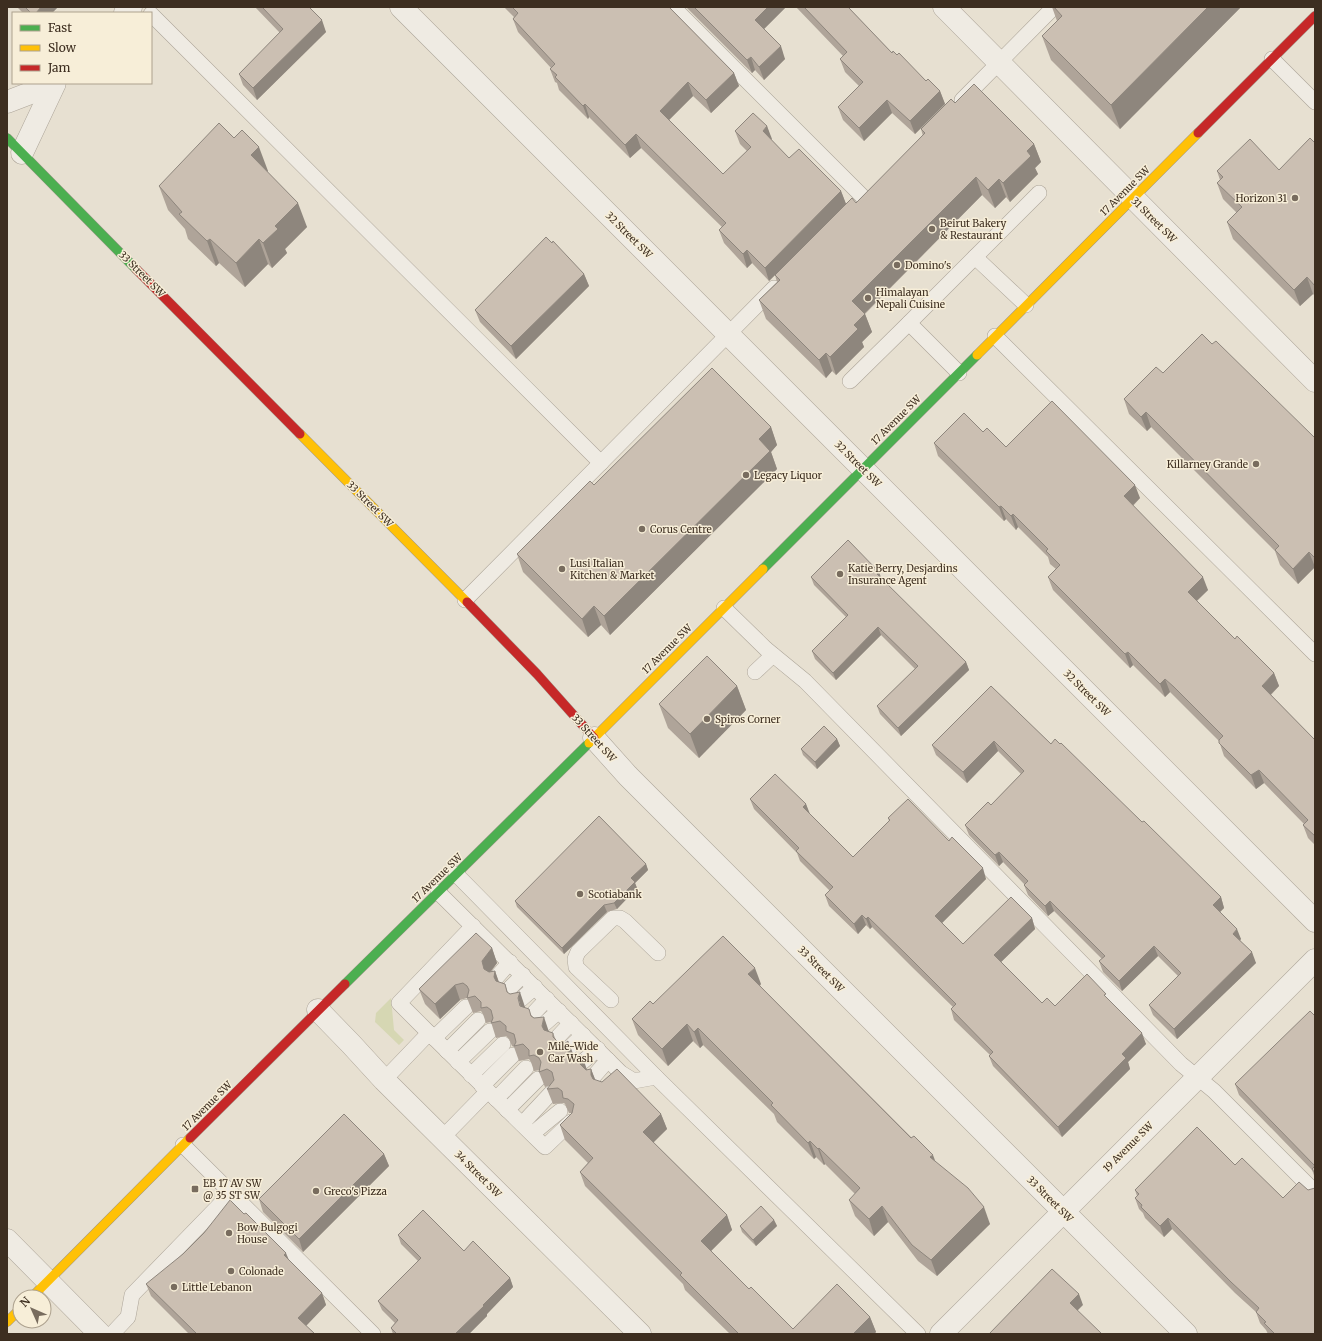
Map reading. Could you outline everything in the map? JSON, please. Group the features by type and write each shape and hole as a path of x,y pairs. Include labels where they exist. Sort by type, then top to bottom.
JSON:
{"main road":[{"name":"17 Avenue SW","path":"40,1289 318,1010 594,738 1315,16"},
{"name":"33 Street SW","path":"14,145 465,600 537,674 594,738"}],"street":[{"name":"32 Street SW","path":"401,7 1315,921"},
{"name":"31 Street SW","path":"944,7 1315,381"},
{"path":"7,102 52,84"},
{"path":"14,145 53,84"},
{"name":"33 Street SW","path":"594,738 628,776 1186,1334"},
{"name":"19 Avenue SW","path":"941,1334 1315,960"},
{"name":"34 Street SW","path":"318,1010 384,1080 640,1334"},
{"path":"7,1240 100,1334"}],"lane":[{"path":"673,7 864,198"},
{"path":"950,111 1054,7"},
{"path":"152,16 601,463"},
{"path":"1272,59 1315,102"},
{"path":"853,209 875,187"},
{"path":"850,381 1039,193"},
{"path":"975,257 1026,305"},
{"path":"465,600 787,275"},
{"path":"908,323 958,373"},
{"path":"995,336 1315,654"},
{"path":"724,608 772,655 805,681 1176,1058 1214,1091 1315,1192"},
{"path":"755,672 772,655"},
{"path":"456,874 656,1077 918,1334"},
{"path":"438,892 603,1054 616,1078 634,1081 656,1077"},
{"path":"611,1000 576,967 575,959 578,952 613,918 620,918 658,953"},
{"path":"473,926 399,1003 545,1147 571,1122"},
{"path":"496,978 510,962"},
{"path":"508,990 523,975"},
{"path":"519,1001 535,987"},
{"path":"532,1015 548,999"},
{"path":"384,1080 466,1007"},
{"path":"543,1026 559,1011"},
{"path":"447,1051 478,1020"},
{"path":"556,1038 571,1023"},
{"path":"458,1062 490,1031"},
{"path":"567,1050 583,1035"},
{"path":"471,1075 502,1044"},
{"path":"581,1063 603,1054"},
{"path":"594,1076 603,1054"},
{"path":"489,1092 513,1055"},
{"path":"442,1138 489,1092 526,1068"},
{"path":"507,1110 538,1079"},
{"path":"527,1129 551,1093"},
{"path":"527,1129 560,1111"},
{"path":"183,1146 373,1334"},
{"path":"112,1334 128,1317 132,1295 231,1193"}],"green space":[{"path":"391,998 394,1030 404,1040 399,1045 375,1022 376,1013"}],"building":[{"path":"25,7 41,7 37,12 30,12"},
{"path":"262,7 309,7 322,20 253,88 239,74 283,29"},
{"path":"512,7 669,7 734,73 706,100 688,82 660,111 723,174 751,147 735,131 753,113 767,126 763,131 789,158 799,149 841,191 765,268 747,250 743,254 719,230 726,223 636,134 625,145 585,104 583,106 555,77 557,75 550,69 555,64 513,19 518,13"},
{"path":"694,7 768,7 755,20 781,46 759,67 751,57 747,60"},
{"path":"804,7 848,7 892,53 893,51 897,55 899,53 926,81 928,79 940,91 910,121 887,100 859,128 838,107 863,82 840,59 847,52"},
{"path":"1054,7 1208,7 1111,105 1042,36 1062,16"},
{"path":"974,84 1034,144 1027,151 1031,156 1003,183 999,179 988,190 976,177 852,301 865,314 854,325 858,329 830,357 826,353 819,360 759,300 780,280 775,275 852,198 856,203 925,133 921,129 951,99 955,103"},
{"path":"219,123 234,138 242,130 259,147 251,155 298,203 275,226 278,229 263,243 259,239 236,263 210,239 207,241 179,214 182,212 159,186"},
{"path":"1310,138 1315,143 1315,286 1307,277 1294,290 1227,222 1242,207 1217,183 1223,177 1217,171 1250,139 1279,170"},
{"path":"546,237 552,243 553,241 584,274 511,346 475,310"},
{"name":"Killarney Grande","path":"1202,334 1212,344 1216,341 1315,438 1315,558 1309,552 1293,569 1275,550 1279,546 1146,412 1141,417 1124,399 1156,367 1163,373"},
{"name":"Corus Centre","path":"712,368 771,427 759,439 770,451 604,616 594,606 582,619 517,554 590,481 594,485"},
{"path":"1052,401 1135,485 1124,496 1203,577 1188,592 1235,639 1237,636 1274,673 1262,686 1315,740 1315,836 1303,825 1308,820 1259,770 1251,775 1219,743 1219,740 1223,736 1174,687 1165,679 1160,684 1128,652 1125,654 1048,577 1060,565 1046,551 1048,549 1013,514 1011,516 1001,506 999,507 934,443 964,413 983,432 987,428 1006,447"},
{"path":"848,540 879,572 877,574 966,662 898,728 877,706 918,666 878,627 833,673 812,651 848,615 811,577"},
{"path":"707,656 737,686 690,734 659,704"},
{"path":"991,686 1051,744 1055,739 1060,744 1061,743 1142,822 1144,821 1221,897 1213,905 1237,929 1233,934 1252,952 1174,1029 1149,1005 1181,973 1154,946 1119,981 1099,961 1105,956 1050,901 1045,906 1024,885 1028,881 999,852 995,855 965,825 988,802 991,805 1024,771 994,741 963,772 932,745"},
{"path":"824,726 837,739 815,762 801,749"},
{"path":"775,774 806,804 803,807 853,857 890,820 888,818 908,799 949,841 952,837 983,868 935,916 963,944 1011,897 1032,918 994,955 1042,1003 1047,998 1055,1006 1087,974 1106,994 1104,995 1142,1033 1122,1054 1126,1058 1058,1127 989,1056 993,1052 951,1009 956,1004 908,956 868,917 866,919 862,915 854,924 825,895 833,887 796,851 799,848 750,799"},
{"name":"Scotiabank","path":"599,816 646,864 631,878 635,882 614,903 604,905 562,948 515,901"},
{"path":"476,933 492,948 482,961 484,969 489,972 495,971 494,977 496,981 505,984 507,992 510,994 520,992 518,998 520,1006 529,1009 531,1016 534,1018 544,1017 542,1026 544,1030 553,1033 553,1037 559,1043 564,1044 568,1041 567,1049 569,1054 577,1057 582,1055 580,1064 586,1070 591,1069 593,1079 602,1082 617,1069 661,1114 643,1132 727,1215 701,1241 749,1289 751,1287 793,1329 837,1284 870,1317 853,1334 739,1334 680,1275 682,1273 580,1172 593,1158 560,1125 572,1113 574,1104 568,1099 563,1098 562,1091 558,1088 547,1089 554,1080 552,1072 547,1069 539,1072 541,1062 539,1058 534,1055 529,1056 529,1050 523,1044 514,1046 516,1042 514,1034 506,1031 506,1026 500,1021 491,1023 493,1018 491,1010 487,1007 481,1008 481,1002 475,996 467,998 469,990 463,983 455,985 435,1004 419,989"},
{"path":"723,936 755,968 748,974 911,1138 914,1136 933,1155 930,1157 968,1188 984,1207 931,1260 912,1245 882,1206 869,1219 849,1200 860,1188 819,1148 818,1149 810,1141 808,1143 771,1105 773,1103 698,1028 694,1032 687,1024 662,1049 632,1019 650,1001 653,1004"},
{"path":"1310,1011 1315,1016 1315,1166 1235,1084"},
{"path":"344,1114 384,1154 299,1239 259,1199"},
{"path":"1197,1127 1235,1165 1242,1158 1283,1198 1299,1182 1308,1190 1315,1188 1315,1334 1275,1334 1256,1312 1259,1308 1231,1282 1168,1218 1160,1226 1141,1207 1142,1205 1135,1198 1139,1194 1135,1190"},
{"path":"1315,1166 1315,1173 1312,1169"},
{"name":"Colonade","path":"230,1200 244,1214 246,1213 286,1253 284,1255 322,1293 298,1318 315,1334 197,1334 146,1284 183,1254 204,1233"},
{"path":"761,1206 774,1220 753,1240 740,1226"},
{"path":"423,1210 464,1251 473,1241 510,1278 455,1334 397,1334 391,1328 398,1320 378,1301 421,1258 398,1235"},
{"path":"1052,1269 1079,1294 1070,1303 1102,1334 989,1334"}],"traffic: fast":[{"path":"7,138 136,269"},
{"path":"763,569 977,355"},
{"path":"345,984 589,743"}],"traffic: slow":[{"path":"977,355 1198,133"},
{"path":"300,434 467,602"},
{"path":"589,743 763,569"},
{"path":"40,1289 190,1138"},
{"path":"7,1322 12,1317"}],"traffic: jam":[{"path":"1198,133 1315,16"},
{"path":"136,269 300,434"},
{"path":"467,602 537,674 594,738"},
{"path":"190,1138 345,984"}],"place":[{"name":"Horizon 31","path":"1295,198"},
{"name":"Beirut Bakery & Restaurant","path":"932,229"},
{"name":"Domino's","path":"897,265"},
{"name":"Himalayan Nepali Cuisine","path":"868,298"},
{"name":"Killarney Grande","path":"1256,464"},
{"name":"Legacy Liquor","path":"746,475"},
{"name":"Corus Centre","path":"642,529"},
{"name":"Lusi Italian Kitchen & Market","path":"562,569"},
{"name":"Katie Berry, Desjardins Insurance Agent","path":"840,574"},
{"name":"Spiros Corner","path":"707,719"},
{"name":"Scotiabank","path":"580,894"},
{"name":"Mile-Wide Car Wash","path":"540,1052"},
{"name":"EB 17 AV SW @ 35 ST SW","path":"195,1189"},
{"name":"Greco's Pizza","path":"316,1191"},
{"name":"Bow Bulgogi House","path":"229,1233"},
{"name":"Colonade","path":"231,1271"},
{"name":"Little Lebanon","path":"174,1287"}]}
